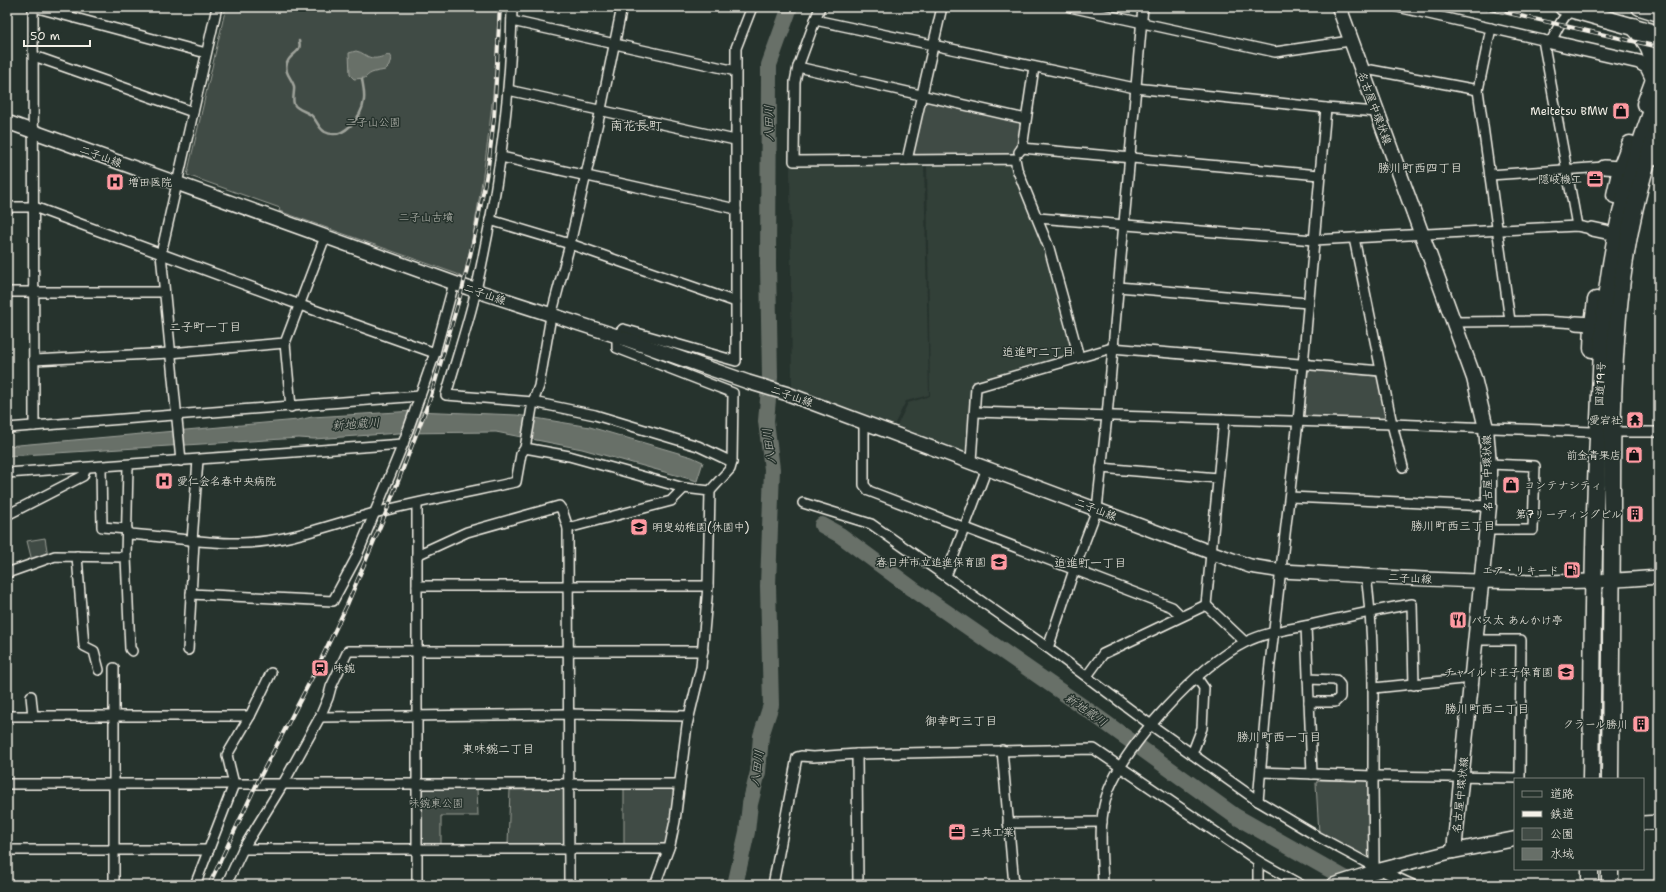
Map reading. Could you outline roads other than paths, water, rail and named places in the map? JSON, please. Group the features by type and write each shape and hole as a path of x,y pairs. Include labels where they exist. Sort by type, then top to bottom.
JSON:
{"highway":[{"path":"1640,7 1659,13"},
{"path":"1575,8 1659,34"},
{"path":"1575,8 1659,28"},
{"path":"1596,464 1592,432 1593,324 1599,230 1621,168 1657,80 1650,48 1633,26"},
{"name":"国道19号","path":"1592,778 1596,464 1603,333 1614,249 1632,169 1657,80"},
{"name":"国道19号","path":"1610,778 1614,367 1621,281 1626,250 1639,190 1659,126"},
{"path":"1612,464 1618,432 1626,333 1634,261 1658,160"},
{"path":"1590,870 1590,885"},
{"path":"1610,870 1610,885"}],"main road":[{"name":"名古屋中環状線","path":"1339,7 1474,378 1486,428 1489,464 1489,506 1454,851 1514,839"}],"street":[{"path":"34,426 33,7 206,53"},
{"path":"181,458 161,254 217,7"},
{"path":"512,7 508,90 501,157 476,291 446,395 533,405 595,415 698,446 732,462"},
{"path":"101,467 102,527 193,542 242,543 298,536 375,513 516,482 521,454 525,446 533,405 539,386 551,316 586,175 622,7"},
{"path":"655,885 668,850 675,821 688,716 701,667 708,586 710,492 730,469 732,462 733,394 616,348 617,336 623,329 736,361 736,48 750,7"},
{"path":"820,7 798,67 795,82 794,161 1015,159"},
{"path":"907,160 942,7"},
{"path":"1070,7 1275,52 1350,40"},
{"path":"1048,648 1074,570 1097,509 1107,416 1143,7"},
{"path":"1398,7 1639,62 1647,67 1657,80"},
{"path":"1575,8 1569,11 1547,41 1577,226"},
{"path":"815,20 1135,88 1377,112"},
{"path":"512,21 736,71"},
{"path":"1491,28 1478,90 1510,322"},
{"path":"34,56 193,112"},
{"path":"798,67 922,97 1026,119"},
{"path":"1034,67 1022,148 1015,159 1049,248 1079,357"},
{"path":"1362,73 1371,70 1478,90"},
{"path":"508,90 601,109 736,140"},
{"path":"1258,801 1269,673 1282,571 1298,421 1326,108"},
{"name":"二子山線","path":"7,122 476,291 617,336 749,382 786,393 1250,566 1282,571 1482,581 1612,581 1659,577"},
{"path":"1022,148 1319,175"},
{"path":"501,157 736,209"},
{"path":"1490,174 1604,167 1621,168"},
{"path":"7,206 34,207 435,353"},
{"path":"1038,218 1314,240 1577,226 1599,230"},
{"path":"490,220 570,244 736,302"},
{"path":"291,407 285,342 325,237"},
{"path":"1354,238 1392,424 1403,467"},
{"path":"191,594 333,601 356,558 403,444 435,353 454,283"},
{"path":"1118,287 1308,303"},
{"path":"7,292 164,292"},
{"path":"1453,322 1544,321 1593,324"},
{"path":"34,360 170,353 285,342"},
{"path":"971,461 976,387 1112,348 1381,371"},
{"path":"7,428 177,417 420,396"},
{"path":"974,412 1392,424 1592,432"},
{"path":"1206,605 1224,419"},
{"path":"864,423 864,485 869,491 1172,607 1181,616"},
{"path":"1618,432 1659,432"},
{"path":"7,473 128,465 181,458 198,460 403,444"},
{"path":"525,446 569,456 684,488 710,492"},
{"path":"188,650 198,460"},
{"path":"1487,530 1533,530 1535,466 1489,464"},
{"path":"128,465 126,557 130,649 132,651"},
{"path":"7,515 82,476 86,468"},
{"path":"946,576 987,468"},
{"path":"1101,468 1218,478"},
{"path":"568,528 671,501 684,488"},
{"path":"1290,497 1489,506"},
{"path":"803,503 871,524 1048,648 1151,725 1258,801 1375,870 1414,885"},
{"path":"417,504 417,885"},
{"path":"417,555 442,542 467,532 559,506 562,510 568,528 569,885"},
{"path":"7,573 55,556 126,557"},
{"path":"77,556 84,646 94,651 99,670"},
{"path":"1366,576 1371,611 1374,688 1373,776 1375,870"},
{"path":"417,586 708,586"},
{"path":"1103,885 1102,822 1109,790 1120,768 1151,725 1213,662 1245,642 1274,632 1371,611 1412,604 1414,685"},
{"path":"1087,676 1103,654 1206,605"},
{"path":"1206,605 1245,642"},
{"path":"1306,626 1312,774"},
{"path":"1261,772 1373,776 1520,778 1521,640 1476,640"},
{"path":"226,885 243,849 283,784 320,717 331,687 348,651 703,651"},
{"path":"114,668 114,885"},
{"path":"195,885 234,784 227,755 250,716 271,673"},
{"path":"1192,754 1202,728 1204,688 1197,678"},
{"path":"1374,688 1472,678"},
{"path":"1308,679 1336,680 1340,685 1340,697 1335,702 1309,702"},
{"path":"31,696 33,716"},
{"path":"320,717 568,714 688,716"},
{"path":"7,716 250,716"},
{"path":"773,885 797,757 1094,748 1120,768 1258,861 1301,885"},
{"path":"1002,750 1014,885"},
{"path":"857,754 858,885"},
{"path":"7,784 679,784"},
{"path":"1008,822 1102,822"},
{"path":"1644,823 1659,822"},
{"path":"243,849 417,848 668,850"},
{"path":"7,850 209,850"},
{"path":"1333,885 1375,870 1454,851"},
{"path":"1258,861 1258,885"}],"water":[{"path":"356,51 372,58 389,55 391,58 389,66 385,70 372,73 365,78 354,79 350,75 349,53"},
{"path":"415,411 517,415 590,427 692,457 703,462 697,481 582,449 496,432 399,433 7,456 7,446 298,420 312,417"}],"waterway":[{"name":"八田川","path":"735,885 747,832 750,804 758,772 761,736 771,705 768,586 772,469 766,421 770,377 768,263 769,65 790,7"},
{"path":"299,41 300,45 298,51 291,57 286,66 286,70 294,86 294,104 297,108 311,115 325,132 332,134 338,133 345,130 356,120 364,100 362,79"},
{"name":"新地蔵川","path":"822,525 840,535 913,589 1092,713 1235,816 1357,885"}],"railway":[{"path":"209,885 259,779 316,670 347,605 387,510 431,396 463,286 476,230 488,167 494,119 500,7"},
{"path":"1481,7 1659,47"}],"place":[{"name":"Meitetsu BMW","path":"1621,111"},
{"name":"隠岐機工","path":"1595,179"},
{"name":"増田医院","path":"115,182"},
{"name":"愛宕社","path":"1635,420"},
{"name":"前金青果店","path":"1634,455"},
{"name":"愛仁会名春中央病院","path":"164,481"},
{"name":"コンテナシティ","path":"1511,485"},
{"name":"第7リーディングビル","path":"1635,514"},
{"name":"明叟幼稚園(休園中)","path":"639,527"},
{"name":"春日井市立追進保育園","path":"999,562"},
{"name":"エア・リキード","path":"1572,570"},
{"name":"パス太 あんかけ亭","path":"1458,620"},
{"name":"味鋺","path":"320,668"},
{"name":"チャイルド王子保育園","path":"1566,672"},
{"name":"クラール勝川","path":"1641,724"},
{"name":"三共工業","path":"957,832"}],"district":[{"name":"南花長町","path":"636,125"},
{"name":"勝川町西四丁目","path":"1420,168"},
{"name":"二子町一丁目","path":"205,327"},
{"name":"追進町二丁目","path":"1038,352"},
{"name":"勝川町西三丁目","path":"1453,526"},
{"name":"追進町一丁目","path":"1090,563"},
{"name":"勝川町西二丁目","path":"1487,709"},
{"name":"御幸町三丁目","path":"961,721"},
{"name":"勝川町西一丁目","path":"1279,737"},
{"name":"東味鋺二丁目","path":"498,749"}],"park label":[{"name":"二子山公園","path":"373,122"},
{"name":"二子山古墳","path":"426,217"},
{"name":"味鋺東公園","path":"436,803"}]}
